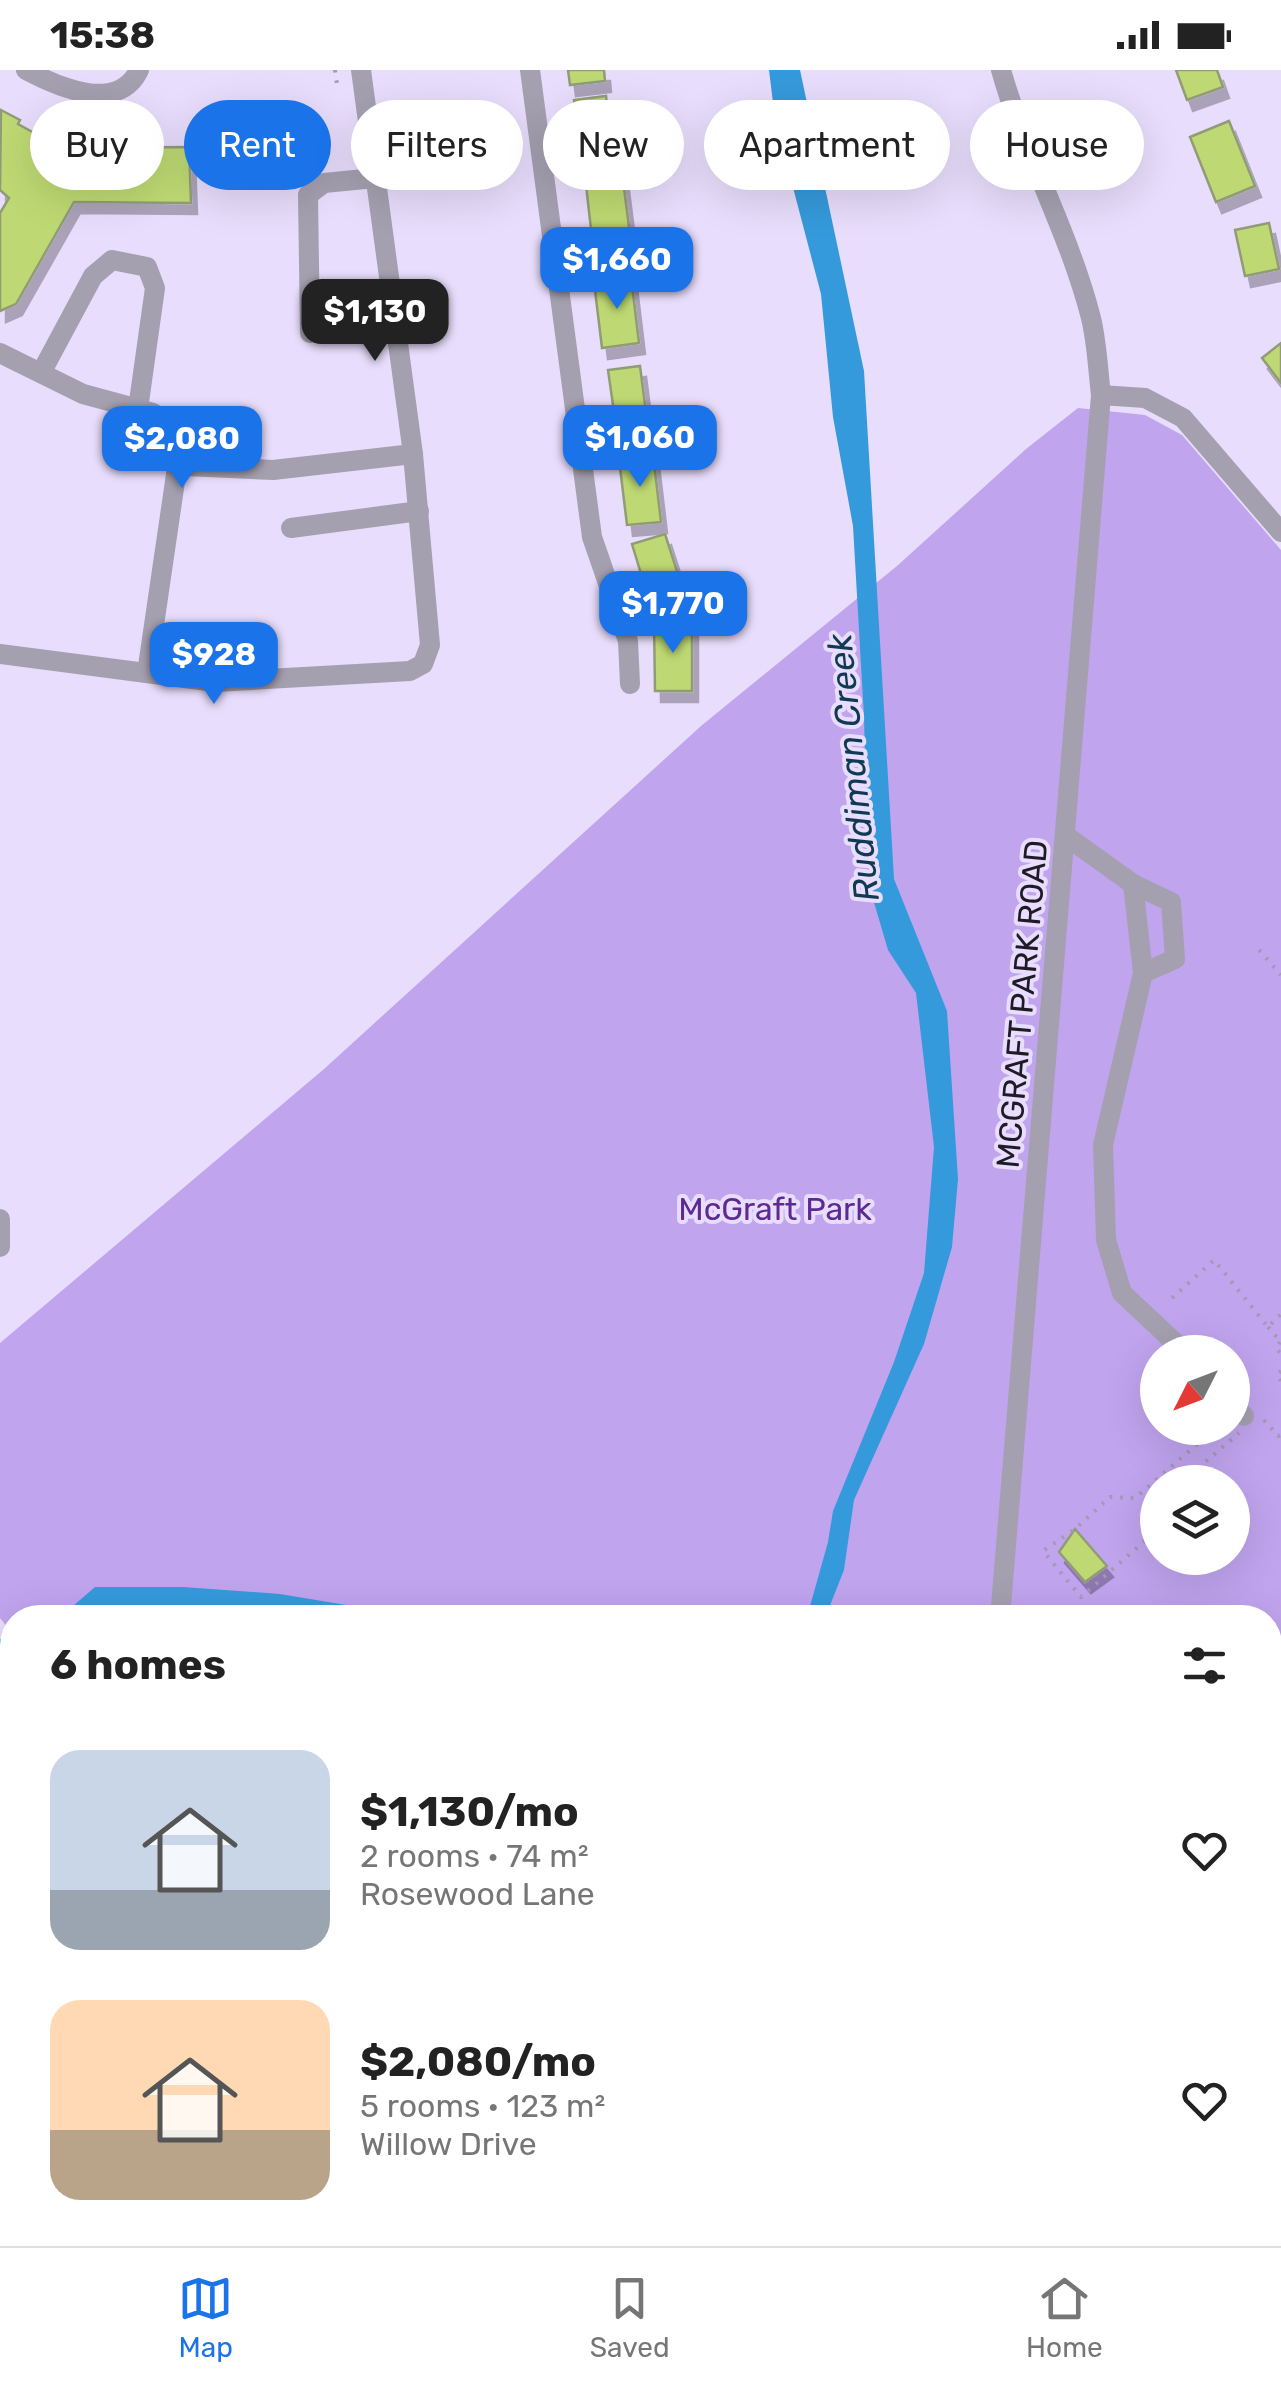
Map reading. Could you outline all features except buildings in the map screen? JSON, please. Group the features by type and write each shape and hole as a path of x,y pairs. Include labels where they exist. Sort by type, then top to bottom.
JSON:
{"street":[{"path":"26,70 65,90 117,93 134,82 139,70"},
{"path":"361,70 365,100"},
{"path":"530,70 592,538 628,641 630,684"},
{"name":"MCGRAFT PARK ROAD","path":"1001,70 1057,216 1091,320 1101,395 1001,1605"},
{"path":"310,334 308,195 324,183 351,180"},
{"path":"0,654 215,682 410,671 422,664 430,645 419,511 377,190"},
{"path":"41,373 93,276 112,260 147,267 155,288 138,409"},
{"path":"0,352 83,394 154,413 186,466 273,470 413,454"},
{"path":"1101,395 1146,398 1183,418 1281,532"},
{"path":"147,673 179,454"},
{"path":"291,528 419,511"},
{"path":"1066,836 1133,884 1171,902 1175,959 1142,973"},
{"path":"1133,884 1142,973 1103,1145 1106,1240 1122,1292 1167,1335"},
{"path":"0,1219 0,1247"}],"path":[{"path":"335,70 337,84"},
{"path":"1259,950 1281,976"},
{"path":"1172,1298 1214,1260 1281,1342 1276,1348 1281,1354"},
{"path":"1268,1327 1281,1314"},
{"path":"1281,1371 1277,1374 1281,1381"},
{"path":"1250,1416 1281,1435"},
{"path":"1173,1465 1196,1445"},
{"path":"1198,1465 1217,1445"},
{"path":"1140,1494 1135,1498 1110,1497 1076,1529 1044,1551 1081,1598 1140,1545"}],"green space":[{"name":"McGraft Park","path":"1078,408 1145,415 1182,435 1281,550 1281,1605 0,1605 0,1343 324,1069 701,726 897,566 1026,449"}],"water":[{"path":"769,70 800,70 806,100 773,100"},
{"path":"794,190 826,190 864,371 894,879 947,1011 958,1179 952,1247 924,1344 854,1500 844,1570 830,1605 810,1605 833,1511 894,1362 924,1273 934,1147 916,993 888,950 868,882 853,526 833,417 821,294"},
{"path":"95,1587 183,1587 280,1594 346,1605 74,1605"}],"water label":[{"name":"Ruddiman Creek","path":"853,768"}]}
